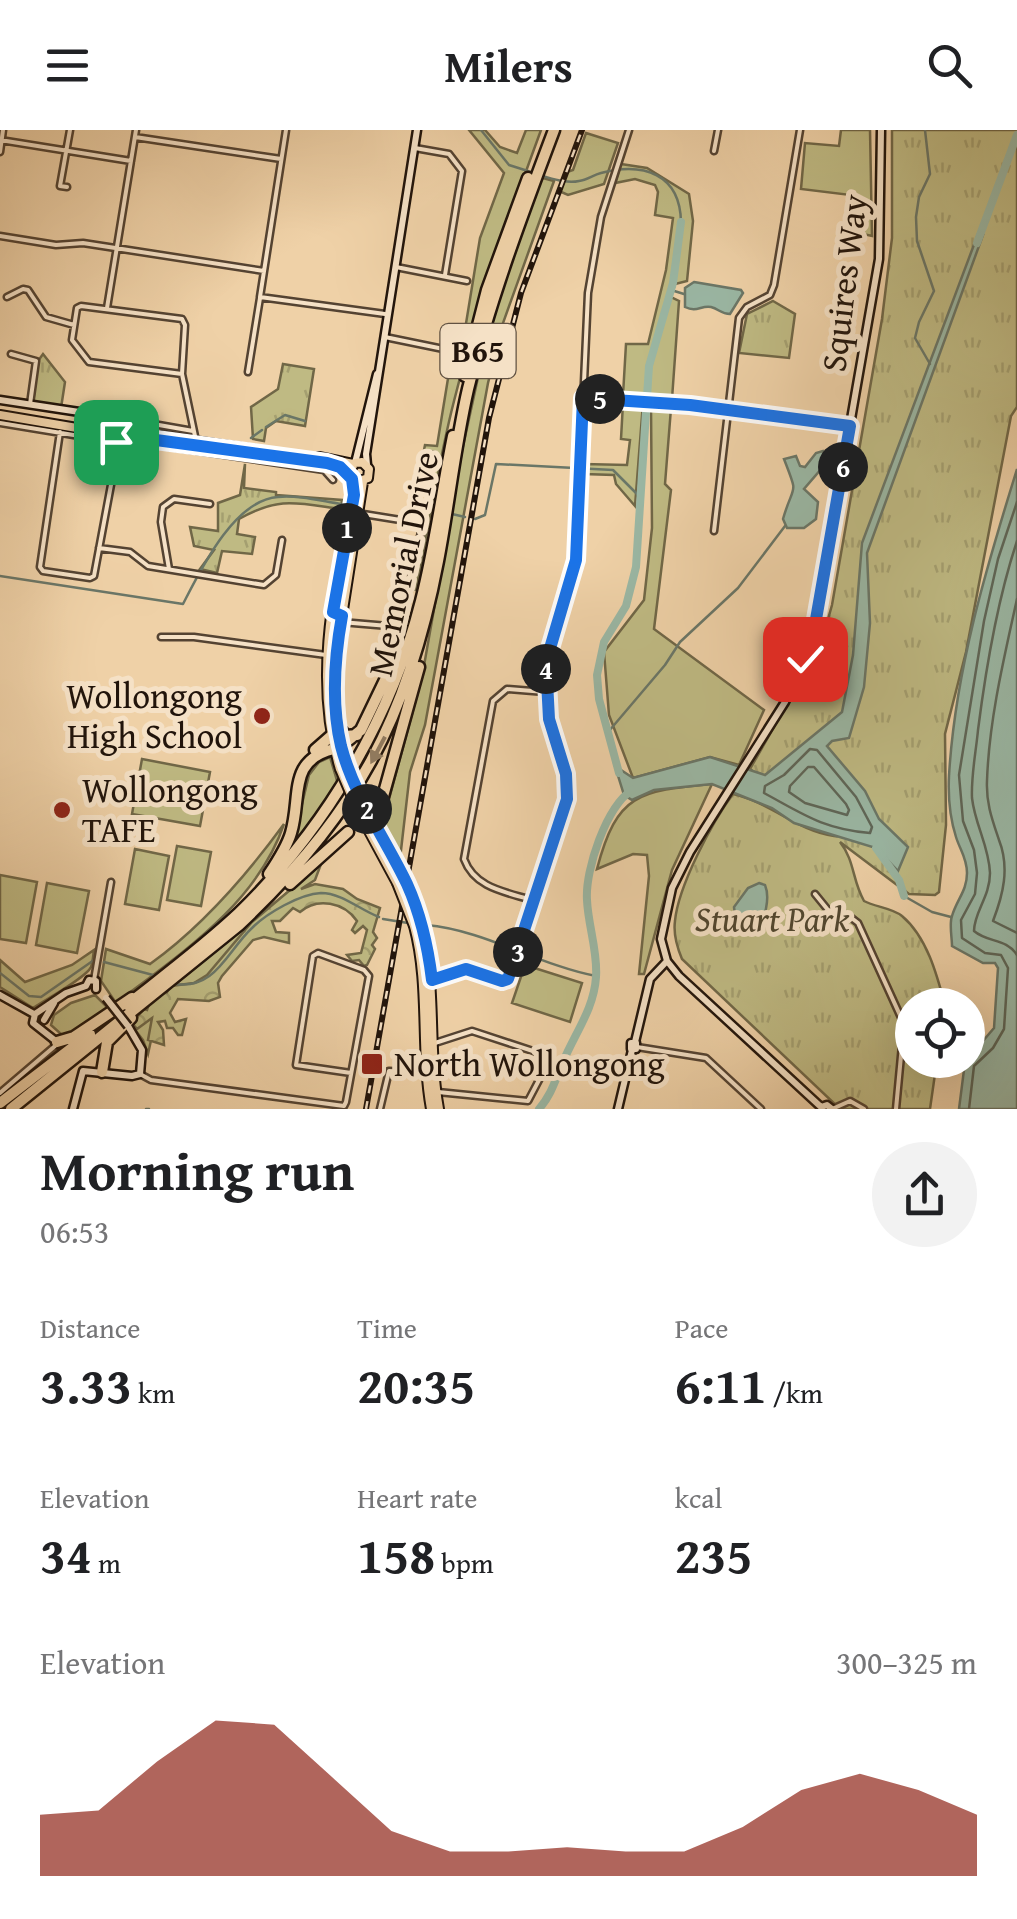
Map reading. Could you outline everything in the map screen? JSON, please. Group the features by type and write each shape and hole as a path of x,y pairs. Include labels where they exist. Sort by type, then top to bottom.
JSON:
{"highway":[{"name":"Memorial Drive","path":"61,1062 238,925 289,877 322,838 376,754 412,670 467,393 490,306 550,130"},
{"name":"Memorial Drive","path":"156,987 248,904 318,821 368,739 407,649 435,553"},
{"name":"B65","path":"248,904 292,830 303,769 316,754 338,748 356,735 384,688 435,553"},
{"name":"B65","path":"373,830 427,635 435,553"},
{"path":"282,852 298,769 334,732 356,735"},
{"name":"B65","path":"363,810 387,782"},
{"name":"B65","path":"238,925 348,832"},
{"path":"53,1038 74,1037 156,987"},
{"path":"102,1072 107,1042 156,987"},
{"path":"0,1106 61,1062"},
{"path":"11,1109 61,1062"}],"main road":[{"path":"418,130 366,454 370,475 363,482 331,655 334,732 340,769 397,883 414,926 428,981 429,1073 438,1109"},
{"name":"Squires Way","path":"667,961 660,939 676,880 795,683 812,642 881,243 881,130"},
{"path":"338,617 354,495 351,478 381,364"},
{"path":"0,400 120,418 117,437"},
{"path":"0,415 117,437 334,465 363,482"},
{"path":"117,437 194,436 368,466"},
{"path":"338,748 346,759 363,810"},
{"name":"B65","path":"348,832 363,810"},
{"path":"348,832 373,830"},
{"path":"373,830 397,864 424,934 431,1045 429,1073"},
{"path":"618,1109 650,979 667,961 820,1108 827,1105 832,1109"},
{"path":"34,1024 35,1014 62,995 86,986 87,981 98,984 96,990"},
{"path":"74,1109 81,1072 140,1074 142,1050 128,1026 106,998 86,986"},
{"path":"0,995 22,1009 42,1015 53,1038"},
{"path":"34,1024 41,1024 62,995"},
{"path":"22,1009 53,1038"},
{"path":"431,1109 432,1093"}],"street":[{"path":"0,152 3,130"},
{"path":"60,186 70,130"},
{"path":"248,372 286,130"},
{"path":"428,981 466,969 502,981 508,979 567,799 566,774 549,719 547,654 575,569 588,293 610,185 629,130"},
{"path":"714,152 718,130"},
{"path":"714,531 739,318 747,307 770,295 774,286 800,130"},
{"path":"107,310 135,133 281,159"},
{"path":"1,140 131,161"},
{"path":"415,148 450,154 462,171 446,275"},
{"path":"0,236 56,245 83,243 264,271"},
{"path":"396,267 467,281"},
{"path":"7,297 28,290 46,317 74,325"},
{"path":"260,297 389,314"},
{"path":"120,418 194,436 182,374 185,325 182,319 80,306 72,340 90,362 182,374"},
{"path":"385,336 458,352"},
{"path":"11,354 36,361 30,404"},
{"path":"583,398 635,400 850,426"},
{"path":"0,423 98,439"},
{"path":"60,432 40,567 43,571 90,578 94,576 100,548 117,437"},
{"path":"302,463 326,471 333,480"},
{"path":"169,569 161,522 163,507 174,499 210,504"},
{"path":"338,617 400,627 421,532 419,523 357,513"},
{"path":"100,548 130,552 148,566 264,584 276,575 282,540"},
{"path":"161,637 194,637 331,655"},
{"path":"535,902 480,882 470,873 464,859 492,701 507,689 546,692"},
{"path":"94,980 111,882"},
{"path":"815,894 828,910 858,923 902,1018 904,1042 896,1109"},
{"path":"140,1074 149,1079 344,1106 351,1073 369,976 364,970 314,954 296,1065 351,1073"},
{"path":"431,1045 472,1030 545,1055 549,1060 528,1101 432,1093"},
{"path":"0,1093 49,1054 53,1038"},
{"path":"635,1047 706,1058 761,1109"},
{"path":"380,1109 389,1071 429,1073"},
{"path":"294,1109 295,1101"},
{"path":"832,1109 850,1101 864,1109"}],"green space":[{"path":"469,130 485,130 500,147 517,153 526,130 541,130 463,366 416,590 413,589 436,452 424,450 425,445 437,446 452,354 461,354 480,238 504,173"},
{"path":"841,130 870,130 872,236 854,232 851,195 801,189 805,143 839,146"},
{"name":"Stuart Park","path":"892,130 1017,130 1017,407 1011,416 966,652 945,734 946,825 939,892 909,894 840,842 864,901 902,916 918,935 934,969 940,988 895,988 895,1078 934,1078 930,1109 840,1109 682,959 675,926 689,873 733,794 834,836 750,769 821,644 832,605 882,319 892,238"},
{"path":"586,133 618,143 604,184 568,195 559,191 567,172 573,170"},
{"path":"621,164 647,168 689,194 693,221 687,281 675,284 671,297 679,301 672,399 623,395 626,344 648,344 666,270 673,218 655,215 655,185 635,179 615,183"},
{"path":"539,177 554,181 503,323 488,383 425,725 410,772 400,859 382,825 422,677 462,451 487,336"},
{"path":"773,301 795,314 789,358 739,353 747,314"},
{"path":"43,354 65,382 61,408 33,403 38,361"},
{"path":"283,364 314,369 305,426 276,421 266,428 264,441 253,439 251,407 278,389"},
{"path":"623,403 643,403 635,506 616,484 614,475 584,474 584,464 627,465 630,440 621,439"},
{"path":"651,406 671,408 665,484 671,490 654,629 764,710 739,765 710,757 633,778 609,715 604,652 644,600 652,528"},
{"path":"245,464 244,488 276,495 342,500 341,509 289,503 253,512 239,519 237,534 255,537 252,554 222,551 217,573 200,569 214,550 194,546 190,527 218,531 218,503 240,495"},
{"path":"330,757 338,784 283,859 295,833 309,775 319,762"},
{"path":"142,759 210,772 200,826 132,814"},
{"path":"712,784 672,870 644,974 639,974 649,876 647,855 633,854 597,869 605,844 613,825 635,801 666,790"},
{"path":"284,824 272,853 236,903 190,946 116,1003 101,981 106,949 150,964 223,899"},
{"path":"177,846 211,852 201,906 167,900"},
{"path":"135,849 169,856 159,910 125,904"},
{"path":"321,864 315,880 301,889 315,884 343,889 380,908 373,932 377,938 372,945 375,949 367,965 352,961 347,955 361,953 367,930 363,926 355,933 352,930 357,921 345,909 322,903 300,912 293,908 280,921 272,921 276,932 289,933 289,943 264,937 253,940 222,976 218,983 220,997 209,1001 178,999 170,1013 175,1022 186,1019 182,1035 167,1028 165,1021 158,1022 164,1045 148,1040 152,1018 137,1029 132,1023 165,989 167,992 171,986 194,983 207,975 252,922"},
{"path":"0,875 37,882 26,943 0,939"},
{"path":"47,883 89,891 77,953 36,945"},
{"path":"288,892 287,909 256,931 208,985 181,988 157,1013 148,1054 129,1022"},
{"path":"94,950 88,972 33,1008 0,987 0,960 25,982 72,965"},
{"path":"525,965 582,983 570,1022 512,1003"},
{"path":"95,995 108,1008 72,1033 62,1035 51,1025 54,1015 71,1003"}],"water":[{"path":"978,234 983,235 867,553 870,623 864,687 849,738 827,746 865,791 879,819 908,847 898,871 876,848 794,823 772,808 712,784 654,790 632,800 624,795 615,766 633,778 710,757 765,775 842,712 853,655 862,543"},
{"path":"694,282 743,293 730,314 711,307 689,309 685,307 685,288"},
{"path":"823,451 828,461 804,489 818,502 816,519 804,528 787,528 783,519 793,485 784,459 796,456 800,466 805,467 816,453"},
{"path":"1017,469 1017,1109 959,1109 963,1078 985,1078 985,1039 994,1028 998,968 995,963 983,963 952,946 951,919 967,873 954,830 949,776 958,698 994,544"},
{"path":"759,883 766,890 764,915 755,929 742,930 736,925 734,907 748,888"}],"waterway":[{"path":"481,130 509,165 531,172"},
{"path":"925,130 930,174 919,197 917,241 934,291 915,338 930,364"},
{"path":"977,243 1017,135"},
{"path":"539,175 574,182 617,170 645,171 667,183 679,206 681,222"},
{"path":"619,773 599,699 597,675 604,642 626,606 636,567 649,366 673,283 681,222"},
{"path":"671,290 684,294"},
{"path":"266,427 285,415 305,421"},
{"path":"251,438 262,430"},
{"path":"475,519 485,515 496,464 613,470 642,499"},
{"path":"0,576 183,604 221,538 247,510 278,497 341,504"},
{"path":"452,514 465,517"},
{"path":"609,731 680,642 738,588 785,526"},
{"path":"539,1109 592,1000 596,968 587,887 606,824 632,790"},
{"path":"881,840 876,848 899,880 904,896"},
{"path":"175,984 189,984 211,975 258,922 303,897 329,894 379,917"},
{"path":"904,896 932,912 951,917"},
{"path":"383,919 408,923"},
{"path":"426,925 469,934 596,976"},
{"path":"0,973 29,996 41,997 94,960"},
{"path":"104,962 153,975"}],"railway":[{"path":"366,1109 489,418 521,293 582,130"}],"place":[{"name":"Wollongong High School","path":"262,716"},
{"name":"Wollongong TAFE","path":"62,810"},
{"name":"North Wollongong","path":"372,1064"}],"route":[{"path":"116,442 134,438 156,440 327,463 340,467 352,479 354,495 333,612 342,616 334,672 338,727 356,788 415,903 432,980 466,969 502,981 508,979 565,813 568,785 549,719 546,662 576,560 583,398 690,405 850,426 812,642 805,659"}]}
